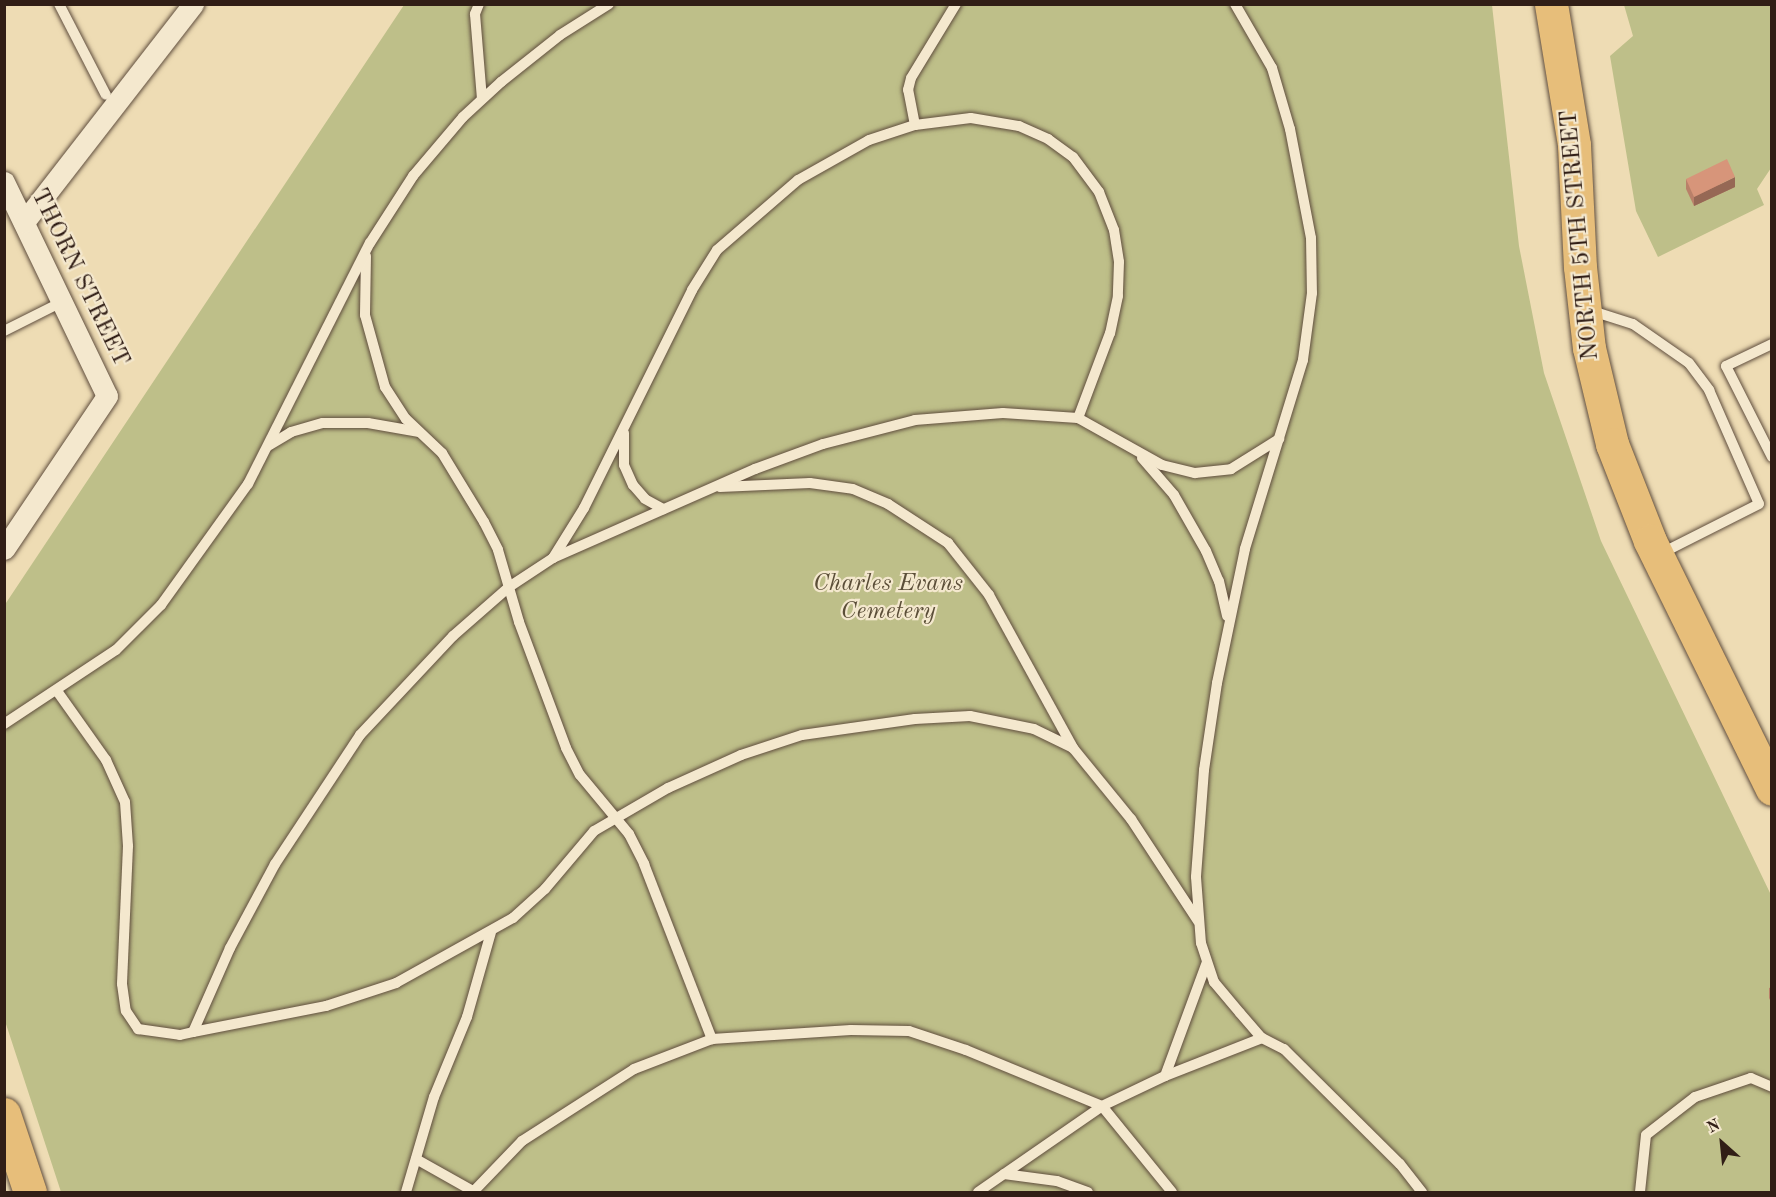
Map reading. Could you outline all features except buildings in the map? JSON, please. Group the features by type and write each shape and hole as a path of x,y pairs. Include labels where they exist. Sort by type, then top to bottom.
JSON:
{"main road":[{"name":"NORTH 5TH STREET","path":"1551,4 1574,145 1585,308 1592,358 1612,444 1657,555 1771,786"},
{"path":"4,1114 30,1192"}],"street":[{"path":"24,222 193,4"},
{"name":"THORN STREET","path":"4,182 107,396 4,549"}],"lane":[{"path":"59,4 106,95"},
{"path":"479,4 475,14 482,99"},
{"path":"4,724 116,650 161,605 229,516 268,446 366,251 413,176 482,99 537,51 609,4"},
{"path":"915,125 908,90 911,78 956,4"},
{"path":"1235,4 1277,83 1298,160 1311,238 1310,325 1279,439 1245,549 1228,622 1204,770 1196,877 1198,921 1207,962 1215,982 1262,1038 1284,1049 1400,1164 1422,1192"},
{"path":"553,558 584,508 700,274 728,237 819,166 869,140 915,125 971,118 1019,126 1048,139 1073,158 1099,192 1114,230 1119,262 1118,296 1110,333 1078,418"},
{"path":"366,251 365,315 378,372 396,407 442,453 472,496 498,550 566,748 580,776 616,817 644,864 712,1039"},
{"path":"4,331 62,302"},
{"path":"1585,308 1633,324 1689,363 1709,390 1759,504 1657,555"},
{"path":"1772,344 1726,366 1772,457"},
{"path":"193,1032 230,948 263,885 333,771 402,688 509,587 553,558 713,487 823,444 915,420 1003,413 1078,418 1138,453 1173,469 1206,473 1239,465 1279,439"},
{"path":"268,446 291,432 323,423 368,423 423,432"},
{"path":"624,427 623,454 629,476 645,499 663,509"},
{"path":"1138,453 1173,495 1206,551 1219,581 1228,622"},
{"path":"713,487 810,483 853,489 888,504 936,532 975,573 1073,748 1131,819 1198,921"},
{"path":"57,691 106,760 125,802 128,846 122,984 126,1011 138,1029 163,1035 193,1032 287,1015 379,990 491,932 528,904 594,831 616,817 741,755 802,735 915,718 970,716 1034,729 1073,748"},
{"path":"406,1192 434,1097 467,1017 491,932"},
{"path":"1165,1076 1207,962"},
{"path":"416,1159 471,1192 522,1141 634,1070 712,1039 909,1031 966,1050 1102,1106 1172,1192"},
{"path":"978,1192 1102,1106 1165,1076 1262,1038"},
{"path":"1640,1192 1646,1136 1695,1097 1751,1078 1772,1086"},
{"path":"1004,1174 1057,1181 1088,1192"}],"green space":[{"name":"Charles Evans Cemetery","path":"404,5 1492,5 1519,246 1544,373 1601,541 1771,895 1771,1192 61,1192 5,1021 4,606"},
{"path":"1624,5 1771,5 1771,168 1757,189 1764,205 1658,257 1636,211 1610,56 1633,36"}]}
